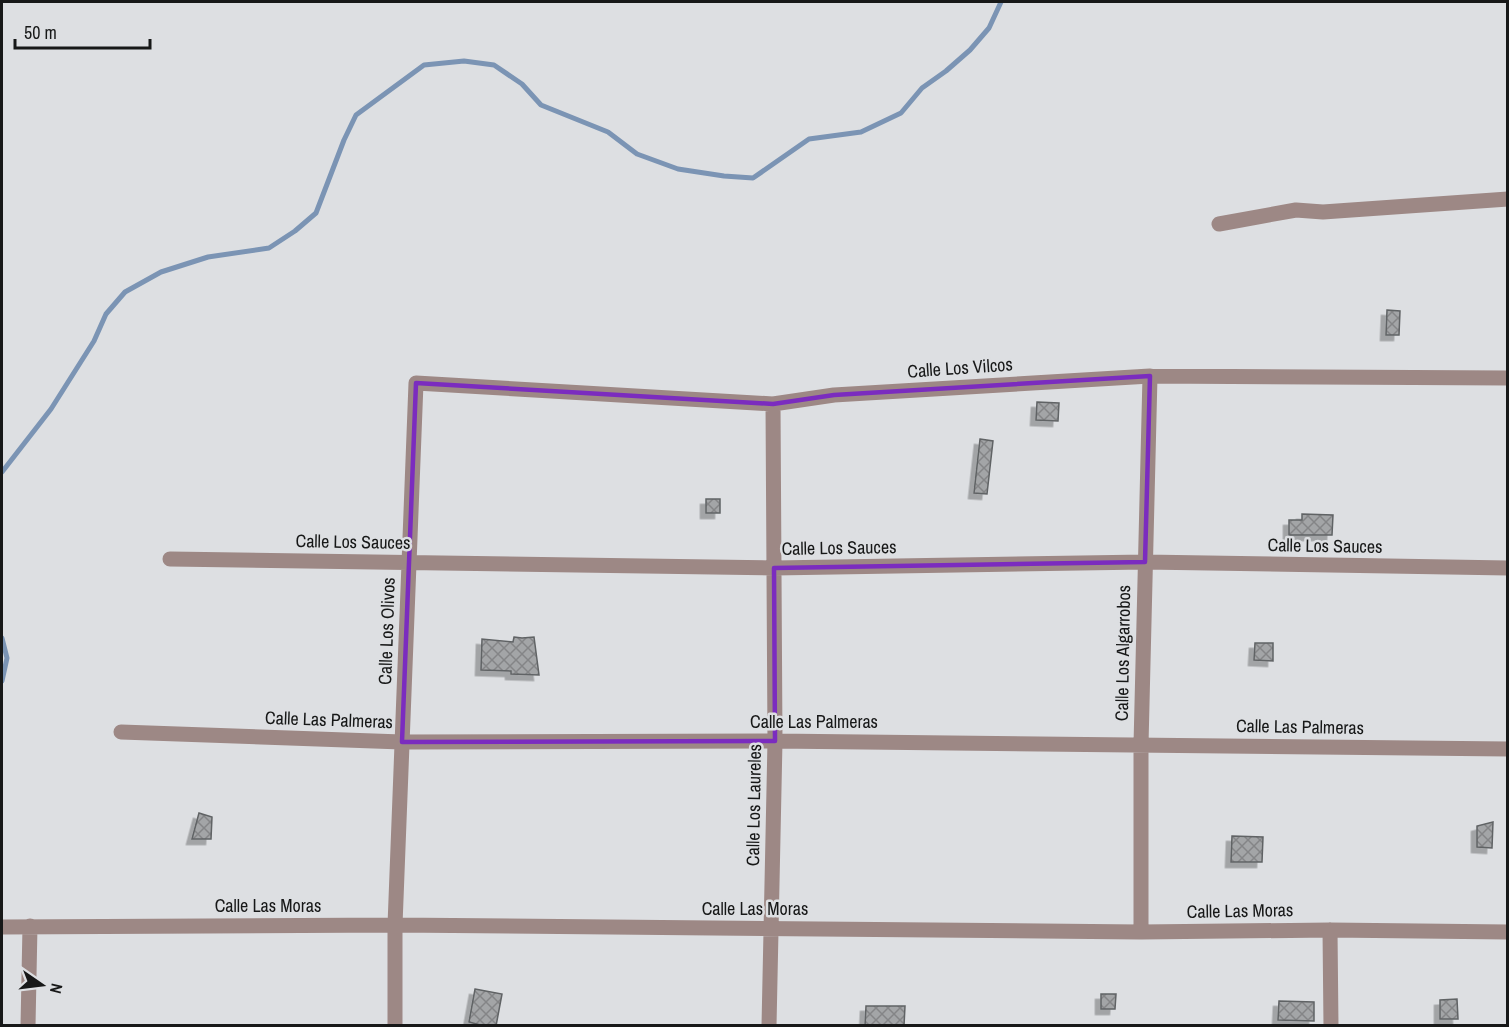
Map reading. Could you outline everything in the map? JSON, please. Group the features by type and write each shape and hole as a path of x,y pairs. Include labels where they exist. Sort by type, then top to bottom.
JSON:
{"street":[{"path":"1219,225 1296,210 1323,212 1508,199"},
{"name":"Calle Los Vilcos","path":"416,383 773,404 834,395 1150,376 1508,378"},
{"name":"Calle Los Algarrobos","path":"1141,932 1141,745 1150,376"},
{"name":"Calle Los Olivos","path":"395,1026 395,925 416,383"},
{"name":"Calle Los Laureles","path":"769,1026 775,741 773,404"},
{"name":"Calle Los Sauces","path":"170,559 774,568 1145,562 1508,568"},
{"name":"Calle Las Palmeras","path":"121,732 402,742 775,741 1508,749"},
{"name":"Calle Las Moras","path":"2,927 395,925 1141,932 1330,930 1508,932"},
{"path":"28,1026 30,926"},
{"path":"1330,930 1331,1026"}],"highlighted area":[{"path":"1150,376 1145,562 774,568 775,741 402,742 416,383 773,404 834,395"}],"building":[{"path":"1387,310 1400,311 1399,335 1386,335"},
{"path":"1037,402 1059,403 1058,421 1036,420"},
{"path":"980,439 993,441 987,494 974,493"},
{"path":"706,499 720,499 720,513 706,513"},
{"path":"1302,514 1333,515 1332,535 1289,535 1289,520 1302,520"},
{"path":"514,637 534,637 539,675 481,670 482,639 513,642"},
{"path":"1255,643 1273,643 1273,661 1254,660"},
{"path":"199,813 212,817 211,839 192,839"},
{"path":"1493,822 1492,848 1477,847 1477,826"},
{"path":"1232,836 1263,837 1262,862 1231,862"},
{"path":"475,989 502,994 496,1026 469,1022"},
{"path":"1101,994 1116,994 1115,1009 1101,1009"},
{"path":"1457,999 1458,1019 1440,1019 1440,1000"},
{"path":"1279,1001 1314,1002 1314,1021 1278,1020"},
{"path":"866,1006 905,1006 904,1026 865,1026"}],"waterway":[{"path":"2,472 51,409 94,341 106,314 125,292 161,272 208,257 269,248 295,231 316,213 356,115 424,65 464,61 494,65 522,84 541,105 608,132 637,154 678,169 753,178 809,139 861,132 901,113 922,88 970,50 989,28 1001,2"},
{"path":"2,638 7,658 2,681"}]}
